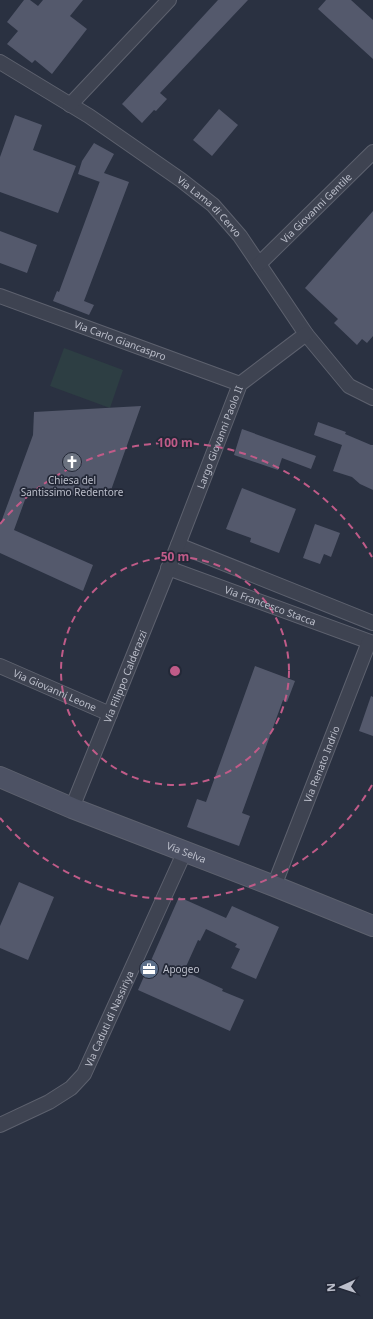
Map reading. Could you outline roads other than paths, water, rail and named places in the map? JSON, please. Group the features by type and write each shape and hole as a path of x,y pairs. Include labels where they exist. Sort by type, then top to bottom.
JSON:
{"street":[{"path":"70,105 169,0"},
{"name":"Via Lama di Cervo","path":"0,62 89,116 214,205 240,236 306,334 349,386 373,398"},
{"name":"Via Giovanni Gentile","path":"259,264 373,152"},
{"name":"Via Carlo Giancaspro","path":"0,296 240,384"},
{"name":"Largo Giovanni Paolo II","path":"178,545 240,384 306,334"},
{"name":"Via Filippo Calderazzi","path":"72,808 178,545"},
{"name":"Via Francesco Stacca","path":"178,545 373,623"},
{"name":"Via Francesco Stacca","path":"168,568 371,643"},
{"name":"Via Renato Indrio","path":"274,886 371,643"},
{"name":"Via Giovanni Leone","path":"0,666 110,714"},
{"name":"Via Selva","path":"0,777 72,808 185,851 373,926"},
{"name":"Via Caduti di Nassiriya","path":"0,1125 49,1102 71,1088 84,1074 185,851"}],"place":[{"name":"Chiesa del Santissimo Redentore","path":"72,462"},
{"name":"Apogeo","path":"149,969"}]}
